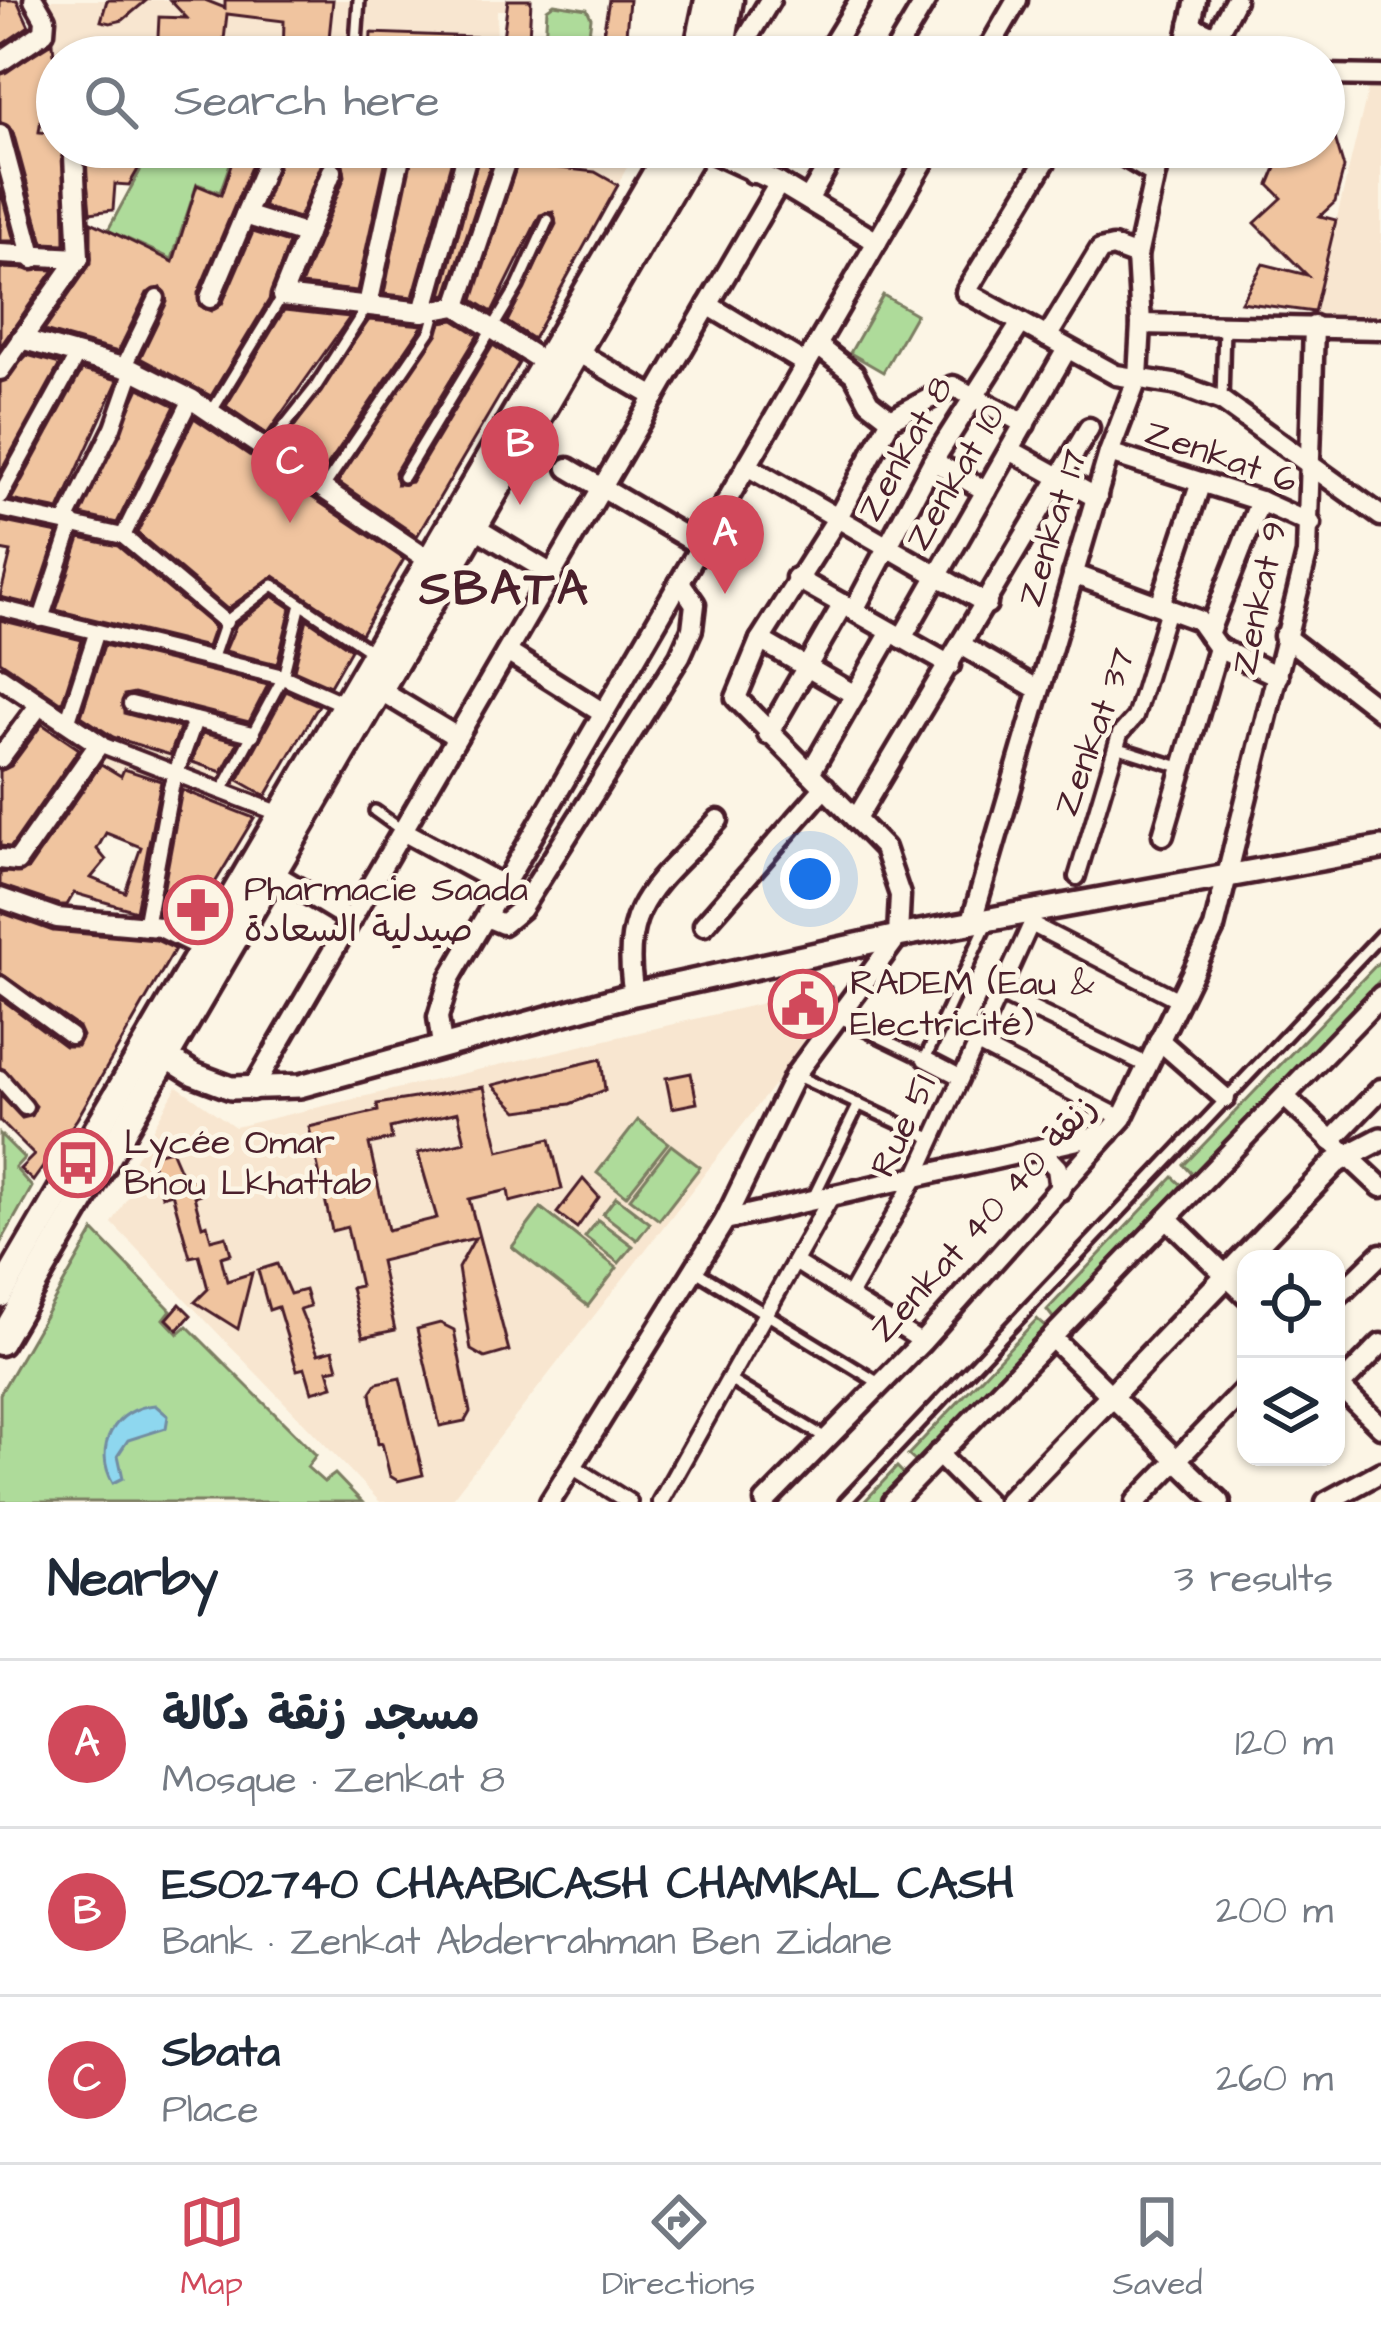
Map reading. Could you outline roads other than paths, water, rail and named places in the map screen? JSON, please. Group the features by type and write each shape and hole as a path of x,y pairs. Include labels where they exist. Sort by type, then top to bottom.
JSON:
{"main road":[{"path":"700,36 708,0"},
{"path":"725,36 730,0"},
{"path":"0,1342 156,1051 203,948 659,168"},
{"path":"0,1294 273,873 686,168"}],"street":[{"path":"34,0 45,19 44,32 38,36"},
{"path":"748,36 770,0"},
{"path":"838,36 860,0"},
{"path":"905,36 926,0"},
{"path":"997,36 1017,0"},
{"path":"1216,36 1235,0"},
{"path":"1191,8 1213,36"},
{"path":"0,62 36,37"},
{"path":"1345,75 1381,76"},
{"path":"0,135 33,259"},
{"path":"0,370 79,258 75,168"},
{"path":"211,298 264,168"},
{"path":"368,304 398,168"},
{"path":"430,313 464,168"},
{"path":"457,306 502,168"},
{"path":"742,168 779,183 877,242"},
{"path":"753,173 756,168"},
{"path":"808,200 827,168"},
{"path":"442,1046 440,1004 486,917 920,168"},
{"path":"1041,168 966,292 1116,375 1138,376 1222,401 1381,515"},
{"path":"1145,168 1155,174"},
{"name":"Zenkat 17","path":"979,923 1039,690 1108,453 1138,376 1142,324 1137,256 1156,168"},
{"path":"332,171 282,296 430,313 457,306 545,363"},
{"path":"252,1090 779,183"},
{"path":"245,215 308,236"},
{"path":"1047,338 1100,250 1112,248 1137,256"},
{"path":"0,254 79,258"},
{"path":"41,619 69,522 112,428 128,369 158,298"},
{"path":"708,305 806,364"},
{"name":"Zenkat 8","path":"768,734 888,547 933,460 1021,323"},
{"path":"1142,324 1381,329"},
{"name":"Zenkat 9","path":"1228,878 1311,524 1314,326"},
{"path":"21,339 128,369 191,399 430,561"},
{"path":"817,346 854,374 869,402 891,419"},
{"name":"Zenkat 10","path":"704,926 818,780 855,695 938,575 1067,349"},
{"path":"577,352 655,397"},
{"path":"0,496 77,356"},
{"path":"550,1502 725,1220 795,1075 898,936 900,895 892,861 736,698 760,640 838,517 891,419 947,388 973,394 1025,424"},
{"path":"123,536 191,399"},
{"path":"856,819 1089,428"},
{"path":"1010,450 1097,498"},
{"name":"Zenkat 6","path":"1108,453 1260,502 1311,524"},
{"path":"933,460 986,491"},
{"path":"747,466 987,604"},
{"path":"568,468 701,546"},
{"path":"1165,604 1201,482"},
{"path":"1163,835 1213,641 1260,502"},
{"path":"0,509 123,536 225,622"},
{"path":"474,527 552,574"},
{"path":"1073,574 1165,604 1198,620 1213,641 1278,676"},
{"path":"796,578 950,665"},
{"path":"486,917 503,923 521,909 680,656 695,617 692,594 680,582"},
{"name":"Zenkat 37","path":"1077,877 1115,747 1135,717 1165,604"},
{"path":"0,608 283,677 344,704"},
{"path":"68,722 96,634"},
{"path":"1284,636 1381,711"},
{"path":"760,640 855,695"},
{"path":"963,646 1039,690"},
{"path":"507,652 604,713"},
{"path":"0,677 99,744 280,814"},
{"path":"380,691 457,737"},
{"path":"0,758 40,704"},
{"path":"130,704 252,734"},
{"path":"145,927 176,772 195,720"},
{"path":"0,859 17,861 99,744"},
{"path":"634,994 628,931 640,907 718,820"},
{"path":"403,831 504,886"},
{"path":"156,1051 211,1082 252,1090 300,1086 634,994 898,936 1033,918 1381,848"},
{"path":"273,873 351,920"},
{"name":"Zenkat 40 زنقة 40","path":"765,1502 922,1342 1116,1125 1214,928 1228,878"},
{"path":"0,898 56,918 172,931 203,948"},
{"path":"1033,918 1178,1000"},
{"name":"Rue 51","path":"849,1296 914,1179 1033,918"},
{"path":"0,984 71,1036"},
{"path":"1000,994 1147,1065"},
{"path":"893,1502 1381,996"},
{"path":"1159,1040 1225,1098"},
{"path":"977,1044 1116,1125"},
{"path":"925,1059 960,1077"},
{"path":"0,1078 25,1107"},
{"path":"1010,1502 1228,1277 1338,1148 1381,1089"},
{"path":"1286,1098 1381,1187"},
{"path":"725,1220 1041,1151 1116,1125"},
{"path":"1338,1148 1381,1139"},
{"path":"1041,1151 1057,1168 1060,1190"},
{"path":"660,1502 730,1381 730,1371 762,1313 795,1262 821,1199"},
{"path":"1167,1218 1237,1286"},
{"path":"1345,1289 1381,1254"},
{"path":"795,1262 922,1342"},
{"path":"1053,1339 1220,1502"},
{"path":"1345,1377 1381,1344"},
{"path":"1345,1391 1381,1427"},
{"path":"1136,1502 1237,1397"},
{"path":"938,1454 986,1502"},
{"path":"572,1466 629,1502"},
{"path":"1326,1502 1381,1472"}],"lane":[{"path":"356,36 358,0"},
{"path":"403,477 493,326 548,220"},
{"path":"212,411 282,296"},
{"path":"268,448 315,388 368,304"},
{"path":"324,487 431,330 430,313"},
{"path":"1222,401 1224,326"},
{"path":"212,659 225,622 273,585 300,608 375,654"},
{"path":"223,789 283,677 300,608"},
{"path":"1115,747 1183,768"},
{"path":"375,811 403,831"},
{"path":"840,1018 925,1059 979,923"},
{"path":"845,1502 1381,935"},
{"path":"795,1075 931,1138"},
{"path":"821,1199 859,1104"},
{"path":"694,1270 879,1384"},
{"path":"730,1381 824,1437"}],"water":[{"path":"155,1405 168,1416 166,1428 128,1440 118,1455 123,1478 113,1483 105,1456 111,1432 129,1413"}],"place":[{"name":"ES02740 CHAABICASH CHAMKAL CASH","path":"520,505"},
{"name":"Sbata","path":"290,523"},
{"name":"مسجد زنقة دكالة","path":"725,594"},
{"name":"Pharmacie Saada صيدلية السعادة","path":"198,910"},
{"name":"RADEM (Eau & Electricité)","path":"803,1004"},
{"name":"Lycée Omar Bnou Lkhattab","path":"78,1163"}],"district":[{"name":"SBATA","path":"505,590"}]}
